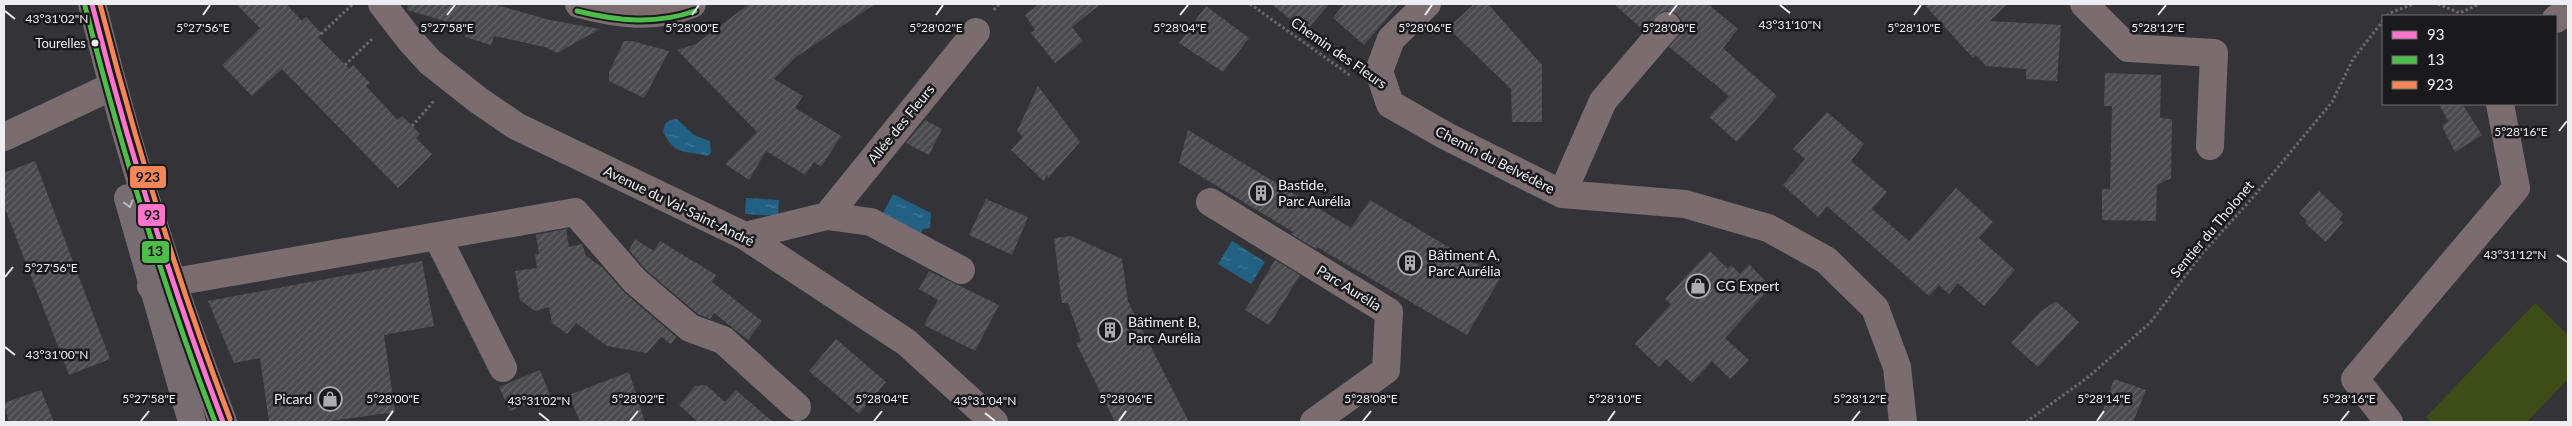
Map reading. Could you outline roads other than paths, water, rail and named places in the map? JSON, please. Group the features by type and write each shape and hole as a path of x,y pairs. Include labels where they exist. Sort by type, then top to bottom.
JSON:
{"main road":[{"path":"79,4 106,89 162,284 192,422"},
{"path":"92,4 106,89"},
{"path":"162,284 223,422"}],"street":[{"path":"579,4 628,14 656,14 692,4"},
{"name":"Chemin du Belvédère","path":"1427,4 1391,39 1379,71 1390,104 1446,136 1562,194 1685,204 1768,228 1826,260 1875,308 1897,367 1903,422"},
{"path":"2084,4 2128,48 2214,52 2210,146"},
{"path":"2557,18 2568,10"},
{"name":"Avenue du Val-Saint-André","path":"383,14 430,62 478,100 516,126 745,236 906,342 994,422"},
{"path":"1562,194 1604,101 1667,26"},
{"name":"Allée des Fleurs","path":"827,216 976,32"},
{"path":"4,137 106,89"},
{"path":"2389,422 2354,379 2516,188 2500,105"},
{"name":"Parc Aurélia","path":"1210,202 1389,312 1386,370 1314,422"},
{"path":"162,284 574,212 635,281 690,328 723,340 797,407"},
{"path":"745,236 827,216 871,222 961,270"},
{"path":"438,236 503,368"}],"water":[{"path":"677,119 694,135 710,141 711,153 707,156 682,151 672,145 663,132 665,124 670,120"},
{"path":"893,194 931,213 930,228 923,229 921,233 883,213"},
{"path":"746,198 779,200 778,216 745,214"},
{"path":"1232,241 1265,262 1251,284 1218,264"}],"place":[{"name":"Tourelles","path":"95,43"},
{"name":"Bastide, Parc Aurélia","path":"1261,193"},
{"name":"Bâtiment A, Parc Aurélia","path":"1410,263"},
{"name":"CG Expert","path":"1698,286"},
{"name":"Bâtiment B, Parc Aurélia","path":"1110,330"},
{"name":"Picard","path":"330,399"}]}
